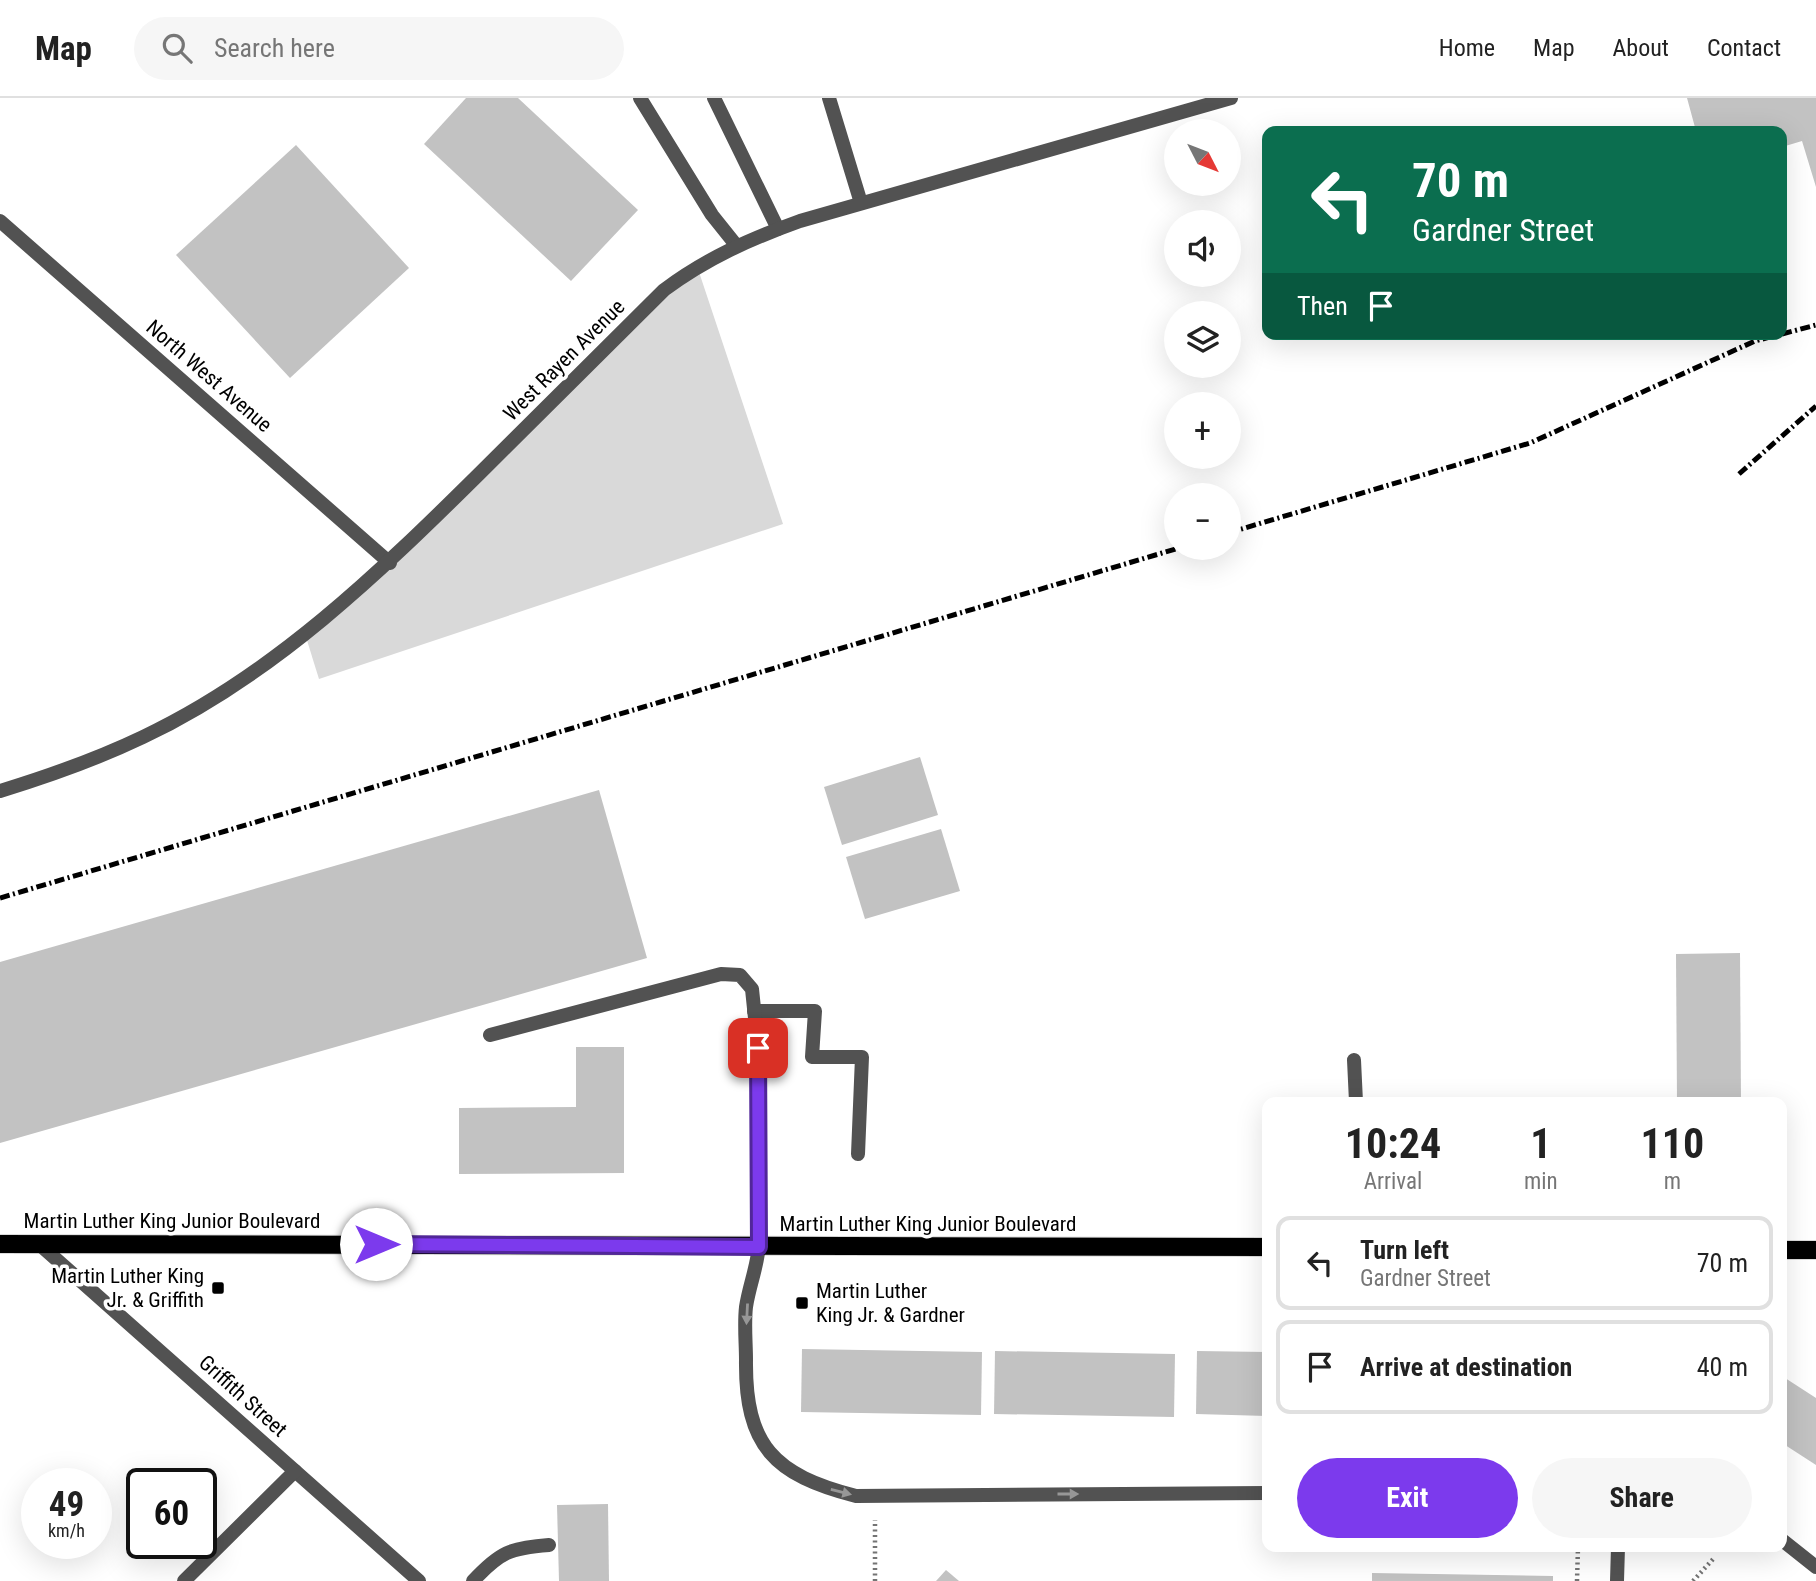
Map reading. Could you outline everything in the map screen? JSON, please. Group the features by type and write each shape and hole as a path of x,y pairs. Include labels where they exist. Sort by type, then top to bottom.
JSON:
{"main road":[{"name":"Martin Luther King Junior Boulevard","path":"0,1244 1262,1247"},
{"path":"1787,1251 1816,1250"}],"street":[{"path":"640,98 712,215 736,245"},
{"path":"714,98 778,229"},
{"path":"829,98 861,204"},
{"name":"West Rayen Avenue","path":"0,791 60,772 145,736 232,685 305,634 390,563 664,290 697,266 736,245 778,229 1192,103 1231,98"},
{"name":"North West Avenue","path":"0,221 390,563"},
{"path":"490,1035 721,974 740,975 752,989 758,1048 759,1247 746,1307 746,1398 756,1432 768,1451 803,1479 856,1496 1262,1493"},
{"path":"754,1011 815,1011 812,1057 862,1058 858,1154"},
{"path":"1354,1060 1356,1097"},
{"name":"Griffith Street","path":"39,1244 419,1581"},
{"path":"184,1581 295,1471"},
{"path":"1787,1544 1816,1567"},
{"path":"473,1581 497,1556 524,1547 549,1545"},
{"path":"1616,1581 1618,1552"}],"path":[{"path":"874,1581 875,1520"},
{"path":"1577,1581 1578,1552"},
{"path":"1693,1581 1715,1557"}],"shaded area":[{"path":"697,266 783,524 319,679 305,634"}],"building":[{"path":"466,98 518,98 638,210 571,281 424,144"},
{"path":"1687,98 1816,98 1816,187 1802,141 1787,146 1787,126 1695,126"},
{"path":"296,145 409,268 290,378 176,255"},
{"path":"920,757 938,815 842,845 824,787"},
{"path":"599,790 647,958 0,1143 0,962"},
{"path":"941,829 960,891 865,919 846,857"},
{"path":"1740,953 1741,1097 1677,1097 1676,954"},
{"path":"576,1047 624,1047 624,1173 459,1174 459,1108 576,1107"},
{"path":"802,1349 982,1352 981,1415 801,1412"},
{"path":"995,1351 1175,1354 1174,1417 994,1414"},
{"path":"1197,1351 1262,1352 1262,1416 1196,1414"},
{"path":"1787,1379 1816,1398 1816,1465 1787,1446"},
{"path":"608,1504 609,1581 559,1581 557,1505"},
{"path":"946,1570 959,1581 936,1581"},
{"path":"1372,1573 1553,1576 1553,1581 1372,1581"}],"railway":[{"path":"1787,333 1816,325"},
{"path":"1241,529 1530,443 1759,340"},
{"path":"1739,474 1816,406"},
{"path":"0,898 1164,552"}],"place":[{"name":"Martin Luther King Jr. & Griffith","path":"218,1288"},
{"name":"Martin Luther King Jr. & Gardner","path":"802,1303"}],"route":[{"path":"376,1244 759,1247 758,1048"}]}
